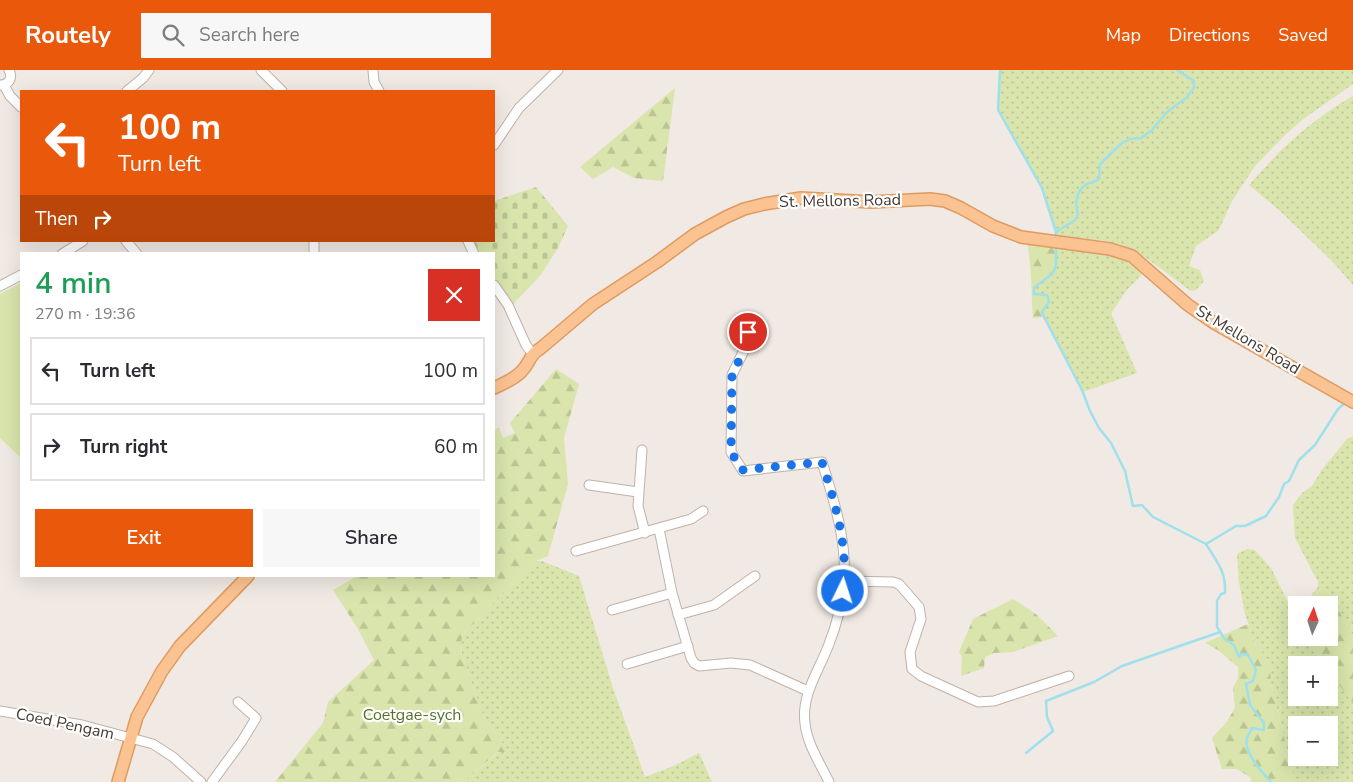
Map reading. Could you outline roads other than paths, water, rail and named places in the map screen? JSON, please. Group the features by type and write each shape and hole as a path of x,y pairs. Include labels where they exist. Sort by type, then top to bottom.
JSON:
{"main road":[{"name":"St. Mellons Road","path":"532,353 541,348 593,304 657,262 695,234 726,217 764,204 801,198 871,202 930,199 944,201 961,208 993,226 1021,237 1065,243"},
{"name":"St Mellons Road","path":"1065,243 1110,248 1132,256 1188,305 1214,323 1353,402"},
{"path":"495,387 522,371 532,353"},
{"path":"118,782 137,717 149,692 168,662 194,631 247,577"}],"street":[{"path":"9,70 10,78 2,85 20,106"},
{"path":"128,90 143,78 148,70"},
{"path":"261,70 281,90"},
{"path":"373,70 376,90"},
{"path":"495,144 519,108 558,70"},
{"path":"65,252 81,242"},
{"path":"127,242 135,252"},
{"path":"0,286 20,276"},
{"path":"497,295 512,315 526,345 532,353"},
{"path":"748,332 748,342 732,375 731,452 742,470 822,462 835,506 844,563 844,581 838,617 829,644 808,691 804,712 808,738 829,782"},
{"path":"642,450 638,506 645,533"},
{"path":"589,485 638,492"},
{"path":"576,551 659,529 690,519 703,511"},
{"path":"659,529 672,593 694,663 699,666 731,663 750,665 808,691"},
{"path":"678,615 714,605 755,576"},
{"path":"844,581 893,582 899,584 920,607 921,619 910,652 912,669 921,676 978,702 994,701 1069,676"},
{"path":"612,610 672,593"},
{"path":"628,664 688,646"},
{"path":"212,782 256,718 238,702"},
{"name":"Coed Pengam","path":"0,710 82,725 153,744 173,757 201,782"}],"waterway":[{"path":"1000,70 998,110 1042,188 1056,232"},
{"path":"1056,239 1056,232 1075,220 1078,214 1076,207 1077,196 1085,185 1099,179 1100,164 1122,143 1130,139 1141,138 1152,130 1167,112 1186,98 1194,88 1194,81 1177,70"},
{"path":"1056,245 1056,266 1053,273 1034,288 1034,294 1047,295 1049,302 1042,312 1044,317 1082,390 1090,411 1099,428 1111,443 1125,471 1133,506 1142,505 1153,517 1206,544"},
{"path":"1271,782 1254,762 1247,744 1247,738 1252,728 1264,730 1264,723 1250,705 1246,684 1253,681 1256,670 1248,655 1242,654 1239,657 1234,645 1224,638 1217,627 1217,601 1221,594 1225,593 1225,585 1220,567 1206,544 1236,526 1245,526 1266,516 1279,497 1284,484 1289,481 1299,460 1315,445 1338,409 1346,402"},
{"path":"1026,753 1053,731 1047,717 1046,701 1094,682 1122,666 1220,632"}],"park label":[{"name":"Coetgae-sych","path":"412,715"}]}
